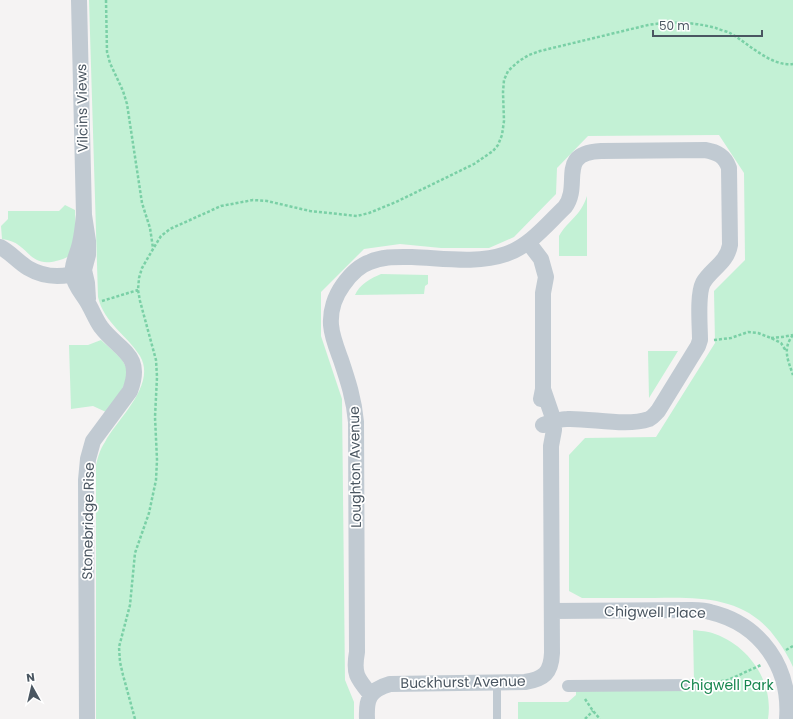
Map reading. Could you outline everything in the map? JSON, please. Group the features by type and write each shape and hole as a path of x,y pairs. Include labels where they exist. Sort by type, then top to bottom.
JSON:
{"street":[{"name":"Vilcins Views","path":"76,269 88,255 88,241 84,216 79,0"},
{"name":"Loughton Avenue","path":"374,691 360,664 358,652 356,422 355,403 331,325 334,300 339,289 357,268 384,258 475,259 506,254 524,245 569,202 573,164 577,158 587,152 705,150 713,151 721,155 725,158 729,168 729,252 701,287 700,340 691,359 658,411 651,418 639,421 601,422 567,419 551,426"},
{"name":"Buckhurst Avenue","path":"374,691 390,684 525,682 537,680 547,672 552,660 551,471 544,458 541,446 551,426 540,413 540,402 543,390 543,293 546,277 541,259 524,245"},
{"path":"0,247 28,268 42,274 59,276 76,269"},
{"name":"Stonebridge Rise","path":"76,269 87,283 89,305 101,327 128,353 133,362 134,371 133,382 130,390 94,441 88,459 86,488 88,719"},
{"name":"Chigwell Place","path":"552,611 692,610 709,611 728,617 746,628 761,640 774,658 781,672 786,690 788,719"},
{"path":"568,686 693,685"},
{"path":"367,719 366,706 374,691"}],"lane":[{"path":"497,682 497,719"}],"path":[{"path":"106,0 107,52 127,104 142,203 153,249"},
{"path":"89,305 138,290"},
{"path":"700,340 722,339 748,332 758,333 780,343 786,351 793,375"},
{"path":"771,338 782,338 793,335"},
{"path":"786,351 787,342 793,335"},
{"path":"693,685 728,680 744,674 793,646"},
{"path":"582,686 584,698 600,719"},
{"path":"584,719 593,711"}],"green space":[{"path":"89,0 793,0 793,667 782,647 766,626 739,608 723,603 690,598 582,598 569,591 569,455 585,438 656,437 715,343 714,291 745,260 744,173 719,135 588,136 557,168 556,194 514,237 489,248 441,248 400,244 364,249 321,292 321,336 342,399 345,680 354,702 354,719 96,719 96,465 103,445 140,390 144,367 140,356 135,349 110,322 98,297"},
{"path":"587,196 587,256 559,256 559,236 581,209"},
{"path":"65,205 75,210 76,232 70,256 56,261 45,262 37,260 12,241 2,239 1,226 8,219 8,211 59,211"},
{"path":"381,274 428,275 428,284 425,286 424,294 355,295 359,288 366,282"},
{"path":"101,340 118,355 125,365 127,377 125,384 106,412 93,406 71,409 69,345 88,345"},
{"path":"648,351 678,351 649,398"},
{"name":"Chigwell Park","path":"693,630 715,634 738,647 748,656 763,679 769,705 768,719 518,719 518,702 568,702 576,695 576,689 694,682"}]}
